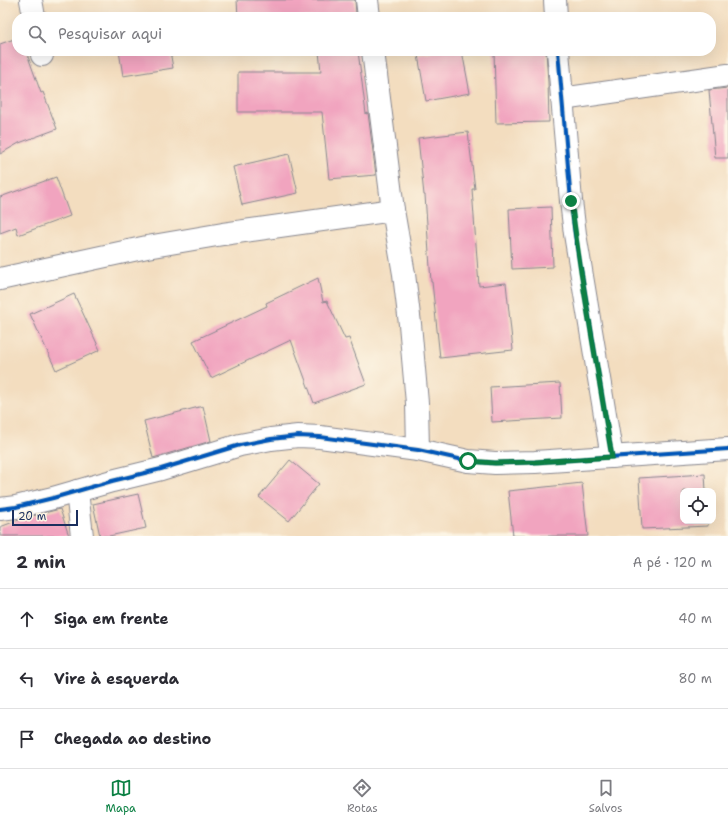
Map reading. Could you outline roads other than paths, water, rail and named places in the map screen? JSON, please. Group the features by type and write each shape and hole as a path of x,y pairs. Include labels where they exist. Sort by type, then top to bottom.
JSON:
{"street":[{"path":"31,0 33,12"},
{"path":"367,0 368,12"},
{"path":"555,0 556,12"},
{"path":"374,56 393,210 404,274 410,324 417,403 418,450"},
{"path":"558,56 575,234 612,457"},
{"path":"562,99 728,75"},
{"path":"0,280 147,247 238,232 393,210"},
{"path":"0,509 46,500 119,479 161,469 240,445 298,436 320,437 418,450 468,461 495,463 535,462 728,449"},
{"path":"77,491 82,536"}]}
